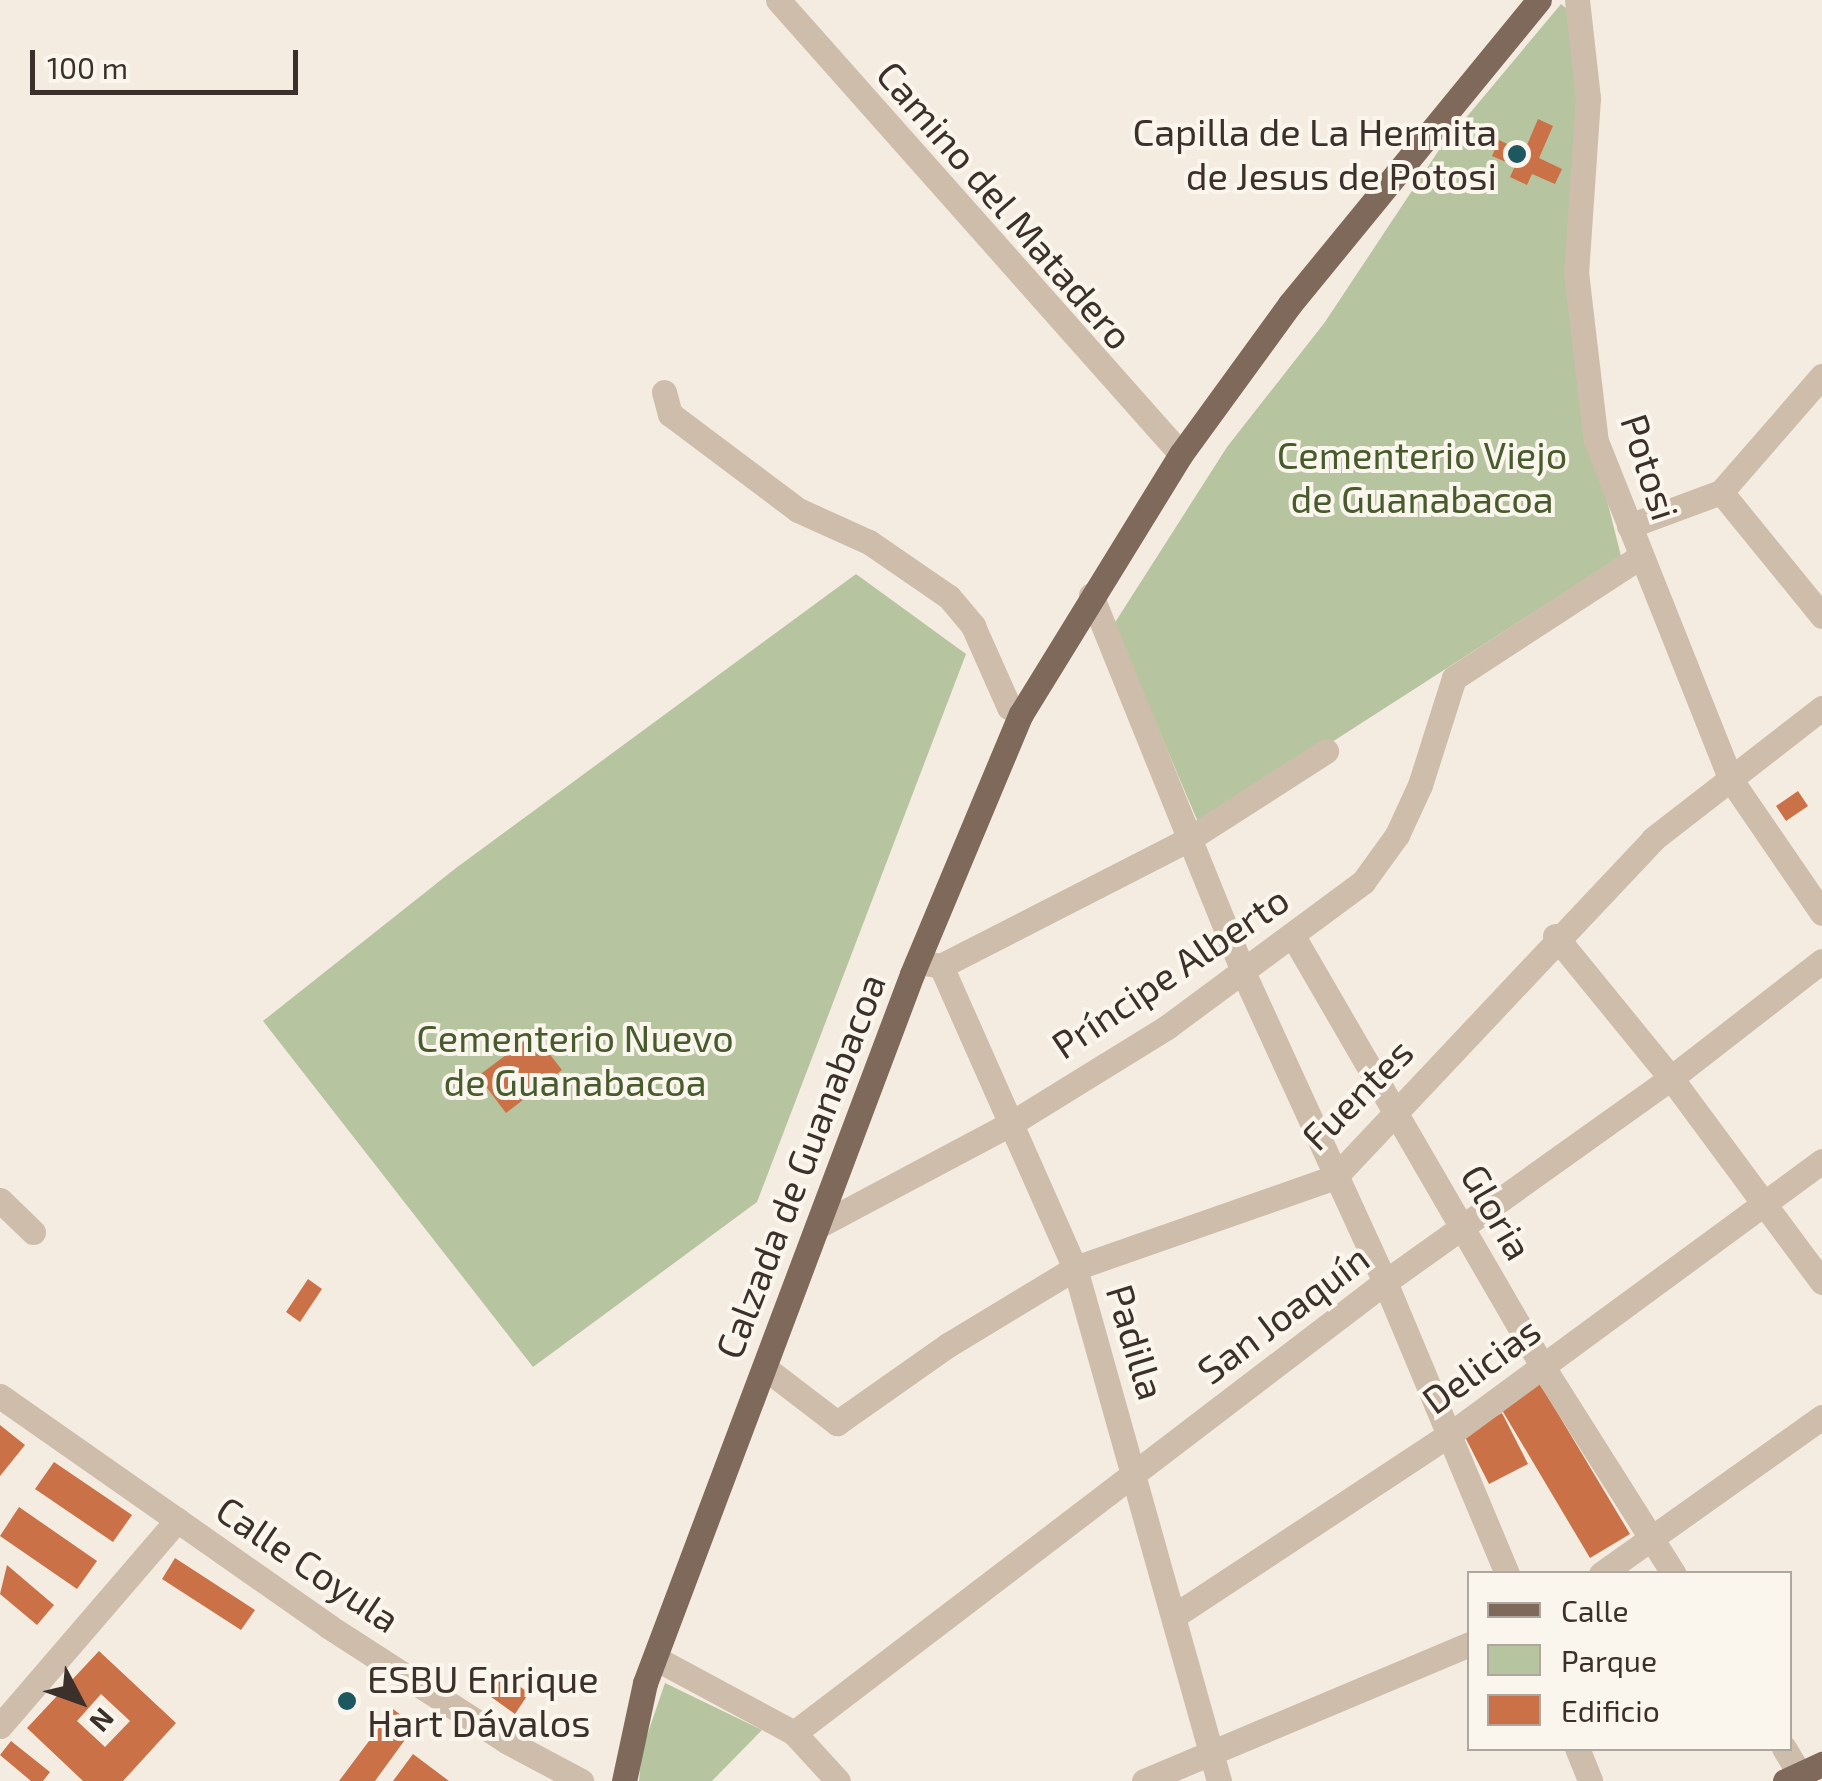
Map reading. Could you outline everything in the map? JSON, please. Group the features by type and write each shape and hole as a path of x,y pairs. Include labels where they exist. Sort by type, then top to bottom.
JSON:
{"main road":[{"name":"Calzada de Guanabacoa","path":"624,1781 655,1658 818,1226 929,964 1020,714 1181,454 1290,304 1539,0"}],"street":[{"name":"Camino del Matadero","path":"778,0 1181,454"},
{"name":"Potosi","path":"1577,0 1588,98 1576,272 1596,440 1731,780 1822,914"},
{"path":"1629,526 1721,492 1822,376"},
{"path":"664,392 670,414 798,510 869,542 949,596 973,626 1009,707 1020,714"},
{"path":"1721,492 1822,616"},
{"name":"Príncipe Alberto","path":"818,1226 1010,1124 1243,972 1364,882 1397,835 1454,678 1641,556"},
{"path":"1091,594 1243,972 1385,1282 1506,1571"},
{"name":"Fuentes","path":"765,1368 837,1423 948,1344 1074,1268 1335,1177 1556,936 1653,840 1822,708"},
{"path":"929,964 1189,838 1326,751"},
{"name":"Gloria","path":"1292,936 1542,1366 1672,1571"},
{"path":"1556,936 1672,1078 1822,1282"},
{"name":"San Joaquín","path":"794,1732 1385,1282 1672,1078 1822,961"},
{"name":"Padilla","path":"929,964 1010,1124 1074,1268 1136,1473 1219,1781"},
{"name":"Delicias","path":"1174,1616 1449,1436 1822,1161"},
{"path":"0,1200 33,1232"},
{"name":"Calle Coyula","path":"0,1396 508,1742 580,1781"},
{"path":"1606,1571 1822,1417"},
{"path":"0,1726 177,1520"},
{"path":"1144,1781 1467,1645"},
{"path":"655,1658 794,1732 838,1781"},
{"path":"1578,1751 1590,1781"},
{"path":"1786,1751 1802,1773"}],"green space":[{"name":"Cementerio Viejo de Guanabacoa","path":"1561,4 1572,13 1592,440 1621,556 1200,827 1114,624 1227,447 1325,322 1439,150"},
{"name":"Cementerio Nuevo de Guanabacoa","path":"856,574 966,654 757,1202 533,1367 263,1021 456,868"},
{"path":"665,1683 762,1730 712,1781 639,1781 642,1750"}],"building":[{"name":"Capilla de La Hermita de Jesus de Potosi","path":"1538,119 1553,126 1539,158 1562,169 1555,184 1532,174 1527,185 1510,177 1515,166 1492,156 1499,140 1524,152"},
{"path":"1798,791 1808,806 1786,821 1776,806"},
{"path":"534,1034 562,1070 506,1113 478,1076"},
{"path":"308,1279 322,1289 300,1322 286,1312"},
{"path":"1539,1382 1630,1534 1590,1558 1499,1405"},
{"path":"1502,1413 1528,1464 1489,1484 1463,1433"},
{"path":"0,1425 25,1445 0,1476"},
{"path":"54,1462 132,1515 113,1542 35,1489"},
{"path":"19,1507 97,1561 77,1589 0,1536"},
{"path":"175,1558 255,1610 241,1630 162,1579"},
{"path":"7,1565 54,1605 37,1625 0,1594"},
{"path":"99,1651 176,1723 123,1781 83,1781 27,1728","holes":["101,1694 130,1721 105,1747 77,1721"]},
{"path":"502,1674 529,1693 515,1714 487,1694"},
{"path":"393,1709 415,1726 375,1781 339,1781"},
{"path":"11,1741 50,1772 43,1781 31,1781 0,1755"},
{"path":"413,1754 449,1781 393,1781"}],"place":[{"name":"Capilla de La Hermita de Jesus de Potosi","path":"1517,154"},
{"name":"ESBU Enrique Hart Dávalos","path":"347,1701"}]}
